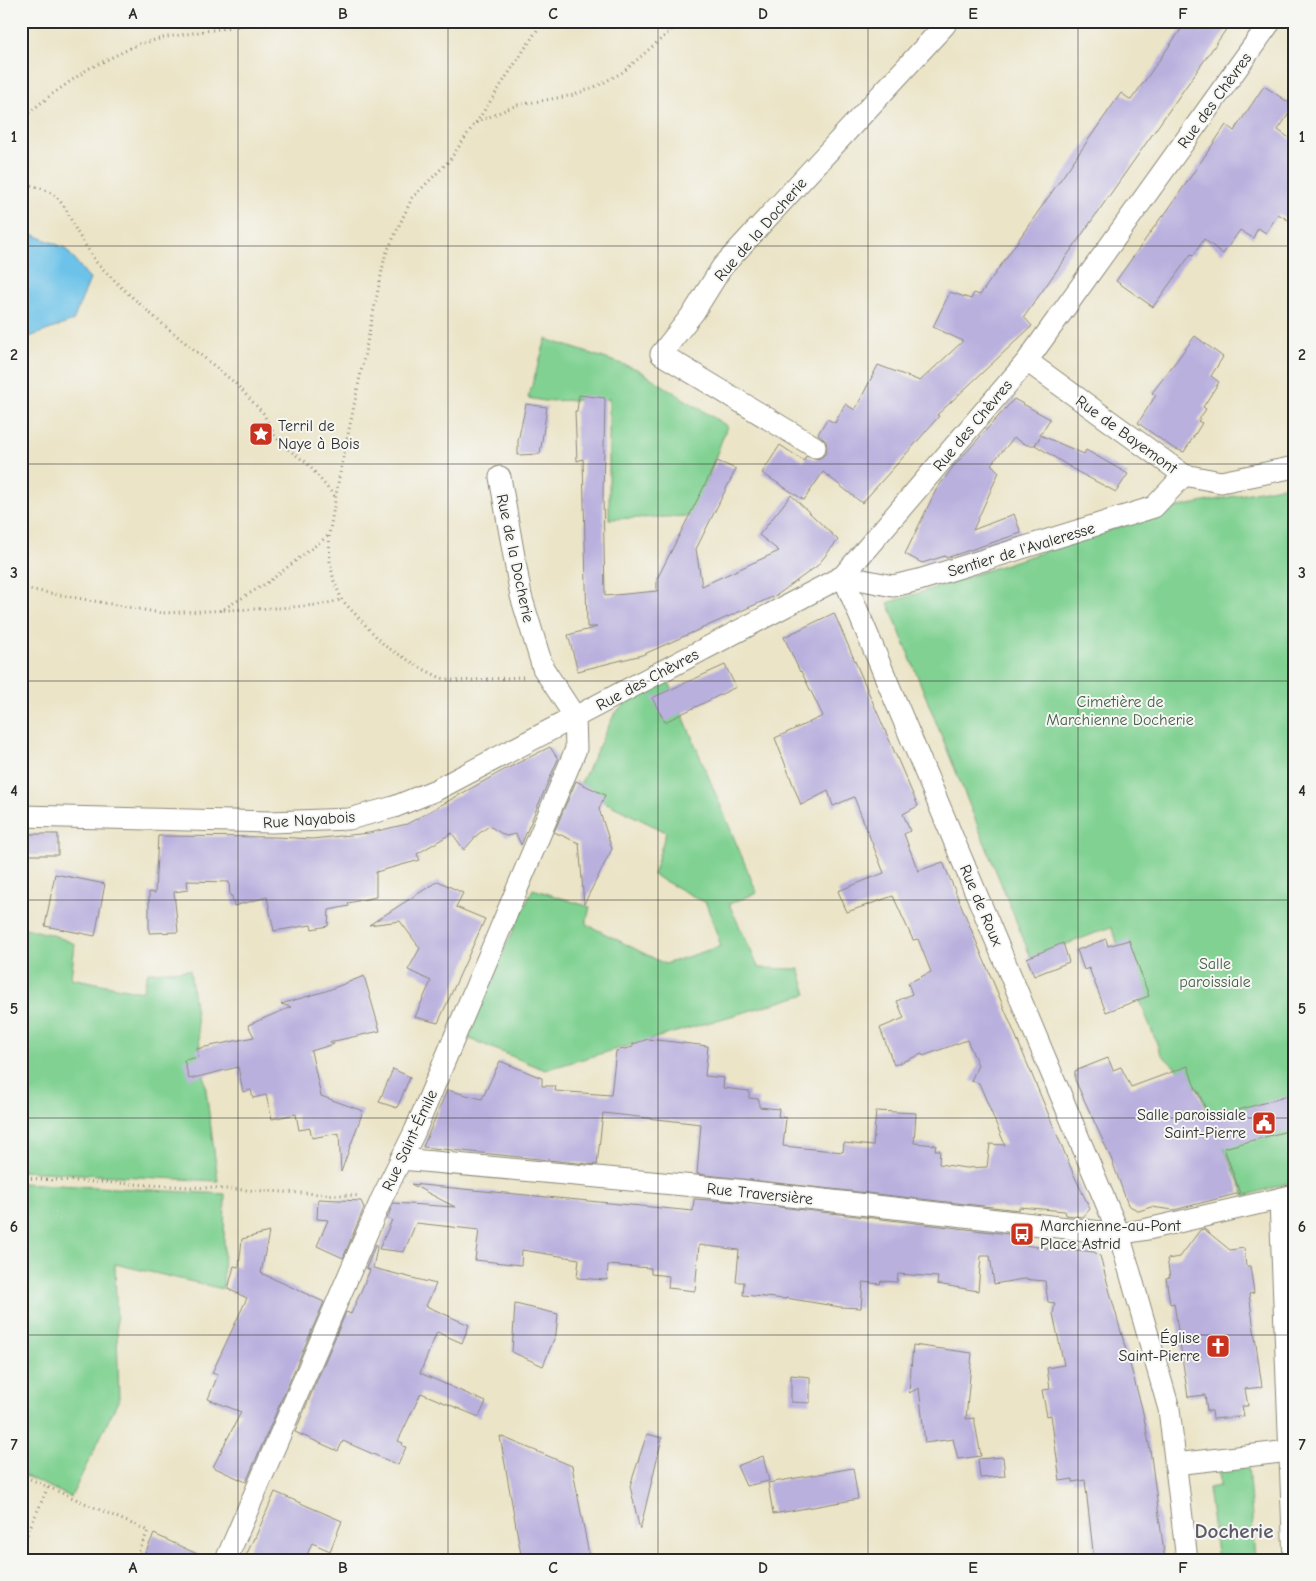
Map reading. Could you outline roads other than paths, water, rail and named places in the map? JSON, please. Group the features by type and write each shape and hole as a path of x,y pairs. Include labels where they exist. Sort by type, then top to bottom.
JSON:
{"street":[{"name":"Rue de la Docherie","path":"815,447 661,354 694,312 722,267 945,25 945,21"},
{"name":"Rue des Chèvres","path":"575,717 843,576 1027,361 1271,21"},
{"name":"Rue de Bayemont","path":"1027,361 1184,475 1221,482 1295,468"},
{"name":"Sentier de l'Avaleresse","path":"843,576 893,586 928,577 1154,507 1184,475"},
{"name":"Rue de la Docherie","path":"500,477 521,596 546,674 575,717"},
{"name":"Rue de Roux","path":"843,576 1119,1234 1169,1409 1187,1560"},
{"name":"Rue Nayabois","path":"21,816 271,822 349,819 394,807 436,790 575,717"},
{"name":"Rue Saint-Émile","path":"226,1560 382,1198 415,1131 576,749 575,717"},
{"name":"Rue Traversière","path":"401,1160 738,1190 1119,1234 1288,1198"},
{"path":"1288,1198 1290,1451 1294,1560"},
{"path":"1175,1464 1290,1451"}],"water":[{"path":"32,234 65,248 90,279 73,321 21,340 21,239"}],"place":[{"name":"Terril de Naye à Bois","path":"261,434"},
{"name":"Salle paroissiale Saint-Pierre","path":"1264,1123"},
{"name":"Marchienne-au-Pont Place Astrid","path":"1022,1234"},
{"name":"Église Saint-Pierre","path":"1218,1346"}],"district":[{"name":"Docherie","path":"1234,1531"}],"park label":[{"name":"Cimetière de Marchienne Docherie","path":"1120,710"},
{"name":"Salle paroissiale","path":"1215,972"}]}
